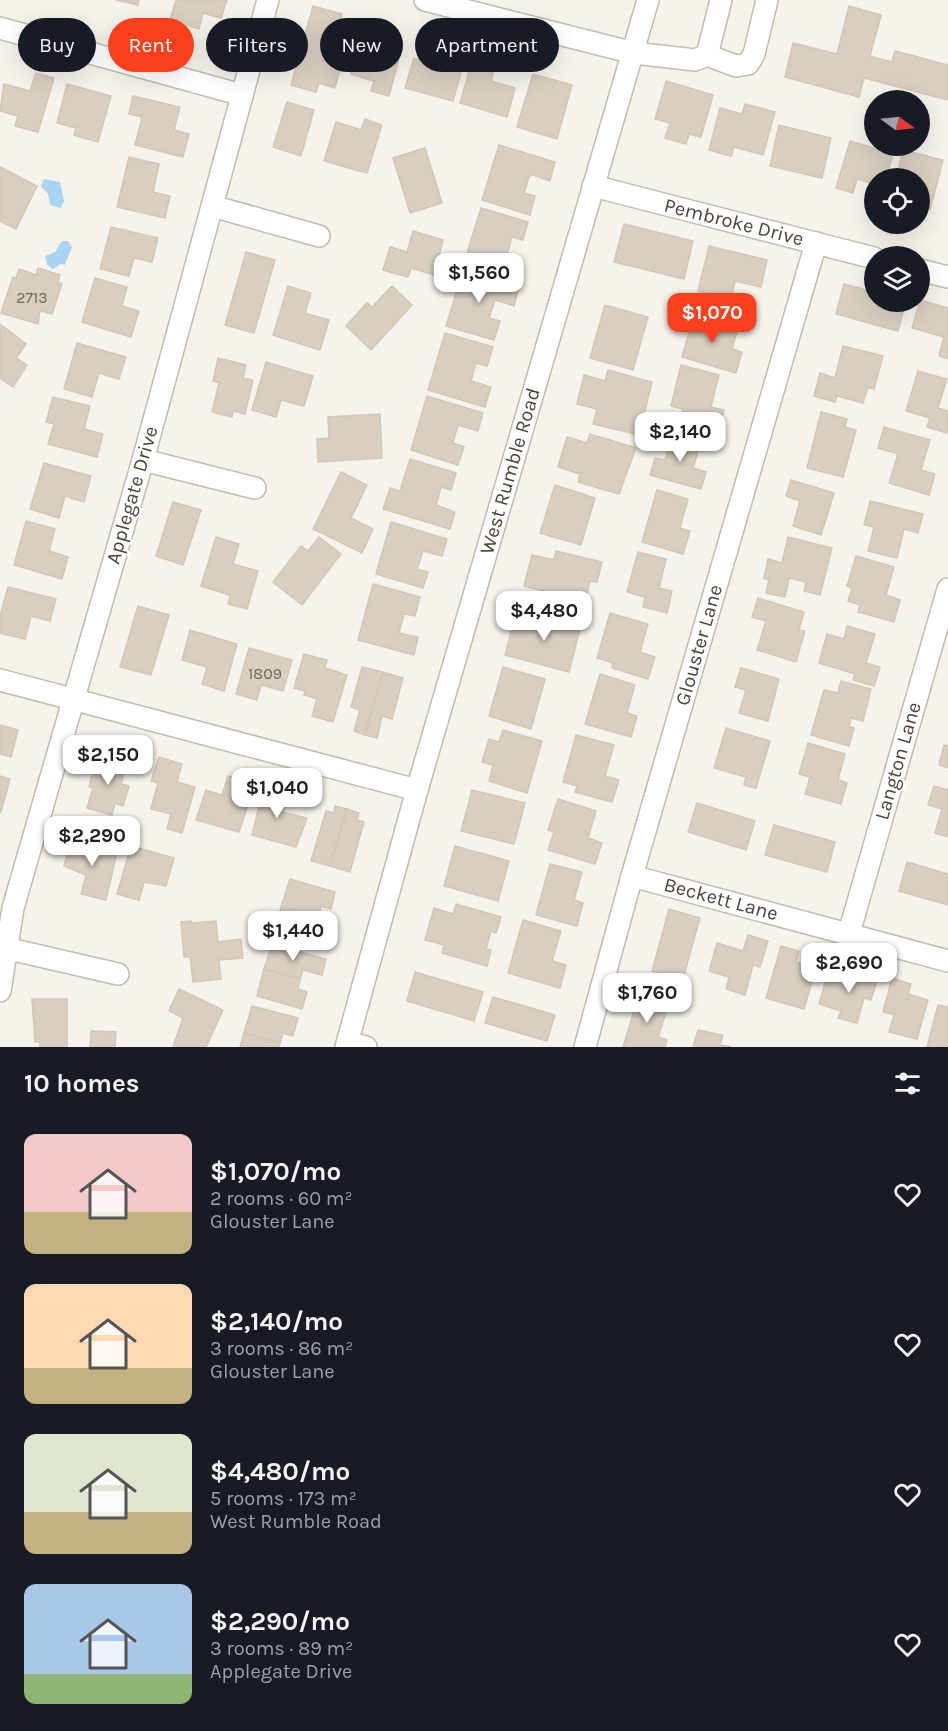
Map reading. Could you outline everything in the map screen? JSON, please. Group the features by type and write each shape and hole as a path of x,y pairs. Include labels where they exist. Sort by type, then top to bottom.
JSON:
{"street":[{"name":"Applegate Drive","path":"0,991 12,908 71,699 143,460 268,0"},
{"path":"425,0 634,52 681,60 695,60 707,55 736,66 748,64 754,54 767,0"},
{"name":"West Rumble Road","path":"353,1045 417,790 648,0"},
{"path":"707,55 721,0"},
{"path":"0,28 242,95"},
{"name":"Pembroke Drive","path":"593,186 864,255"},
{"path":"212,206 319,236"},
{"name":"Glouster Lane","path":"585,1047 632,876 816,243"},
{"path":"930,272 948,277"},
{"path":"143,460 255,488"},
{"name":"Langton Lane","path":"849,933 948,589"},
{"path":"0,680 417,790"},
{"name":"Beckett Lane","path":"632,876 948,961"},
{"path":"5,948 118,974"}],"water":[{"path":"44,179 60,182 64,201 61,208 50,205 48,194 41,186"},
{"path":"62,241 68,241 72,247 65,265 61,264 53,269 47,265 45,256 55,252"},
{"path":"95,825 119,832 121,838 118,851 100,846 100,839 92,835"}],"building":[{"path":"116,0 139,0 138,5"},
{"path":"176,0 227,0 221,18 203,13 199,29 194,27 194,18 171,18"},
{"path":"313,6 342,14 341,18 320,18 320,72 339,72 335,88 319,83 316,92 291,85 295,72 308,72 308,24"},
{"path":"849,6 881,15 870,56 892,62 895,51 948,65 948,100 930,95 930,90 910,90 864,78 859,97 785,77 793,43 837,54"},
{"path":"414,58 415,72 461,72 453,101 405,88"},
{"path":"352,72 395,72 389,96 371,91 374,81 351,74"},
{"path":"469,72 494,72 491,81 515,88 507,117 460,103"},
{"path":"36,73 54,78 38,132 15,126 18,116 0,111 4,84 30,91"},
{"path":"533,74 572,85 557,139 517,127"},
{"path":"666,81 713,95 701,137 689,134 686,144 665,138 670,123 655,119"},
{"path":"67,84 111,96 98,142 74,135 76,128 57,123"},
{"path":"133,96 180,107 174,130 189,134 183,157 135,145 142,117 129,114"},
{"path":"287,102 314,110 301,156 273,147"},
{"path":"745,104 775,112 763,155 734,147 731,156 709,150 720,108 742,114"},
{"path":"365,119 382,125 367,173 324,161 336,122 361,130"},
{"path":"779,125 831,138 822,178 770,166"},
{"path":"850,141 864,145 864,156 892,156 889,168 864,168 864,181 857,179 853,193 836,188"},
{"path":"499,145 555,162 550,181 530,174 524,193 535,196 530,215 482,200"},
{"path":"425,148 442,203 410,213 393,158"},
{"path":"902,156 927,156 943,160 930,210 930,168 898,168"},
{"path":"129,157 159,164 153,192 170,196 165,218 117,207"},
{"path":"0,167 37,186 16,229 0,221"},
{"path":"481,208 528,222 523,240 512,237 506,258 497,255 491,275 463,266"},
{"path":"624,224 693,241 684,279 614,262"},
{"path":"111,227 158,238 152,262 134,258 129,276 100,269"},
{"path":"413,231 443,240 434,275 411,268 408,277 383,270 390,247 407,252"},
{"path":"709,246 767,260 761,287 735,281 731,299 698,291"},
{"path":"246,252 275,260 254,333 225,325"},
{"path":"38,268 60,275 58,282 62,284 52,314 40,311 38,324 1,313 13,277 16,278 19,269 36,275"},
{"path":"463,271 519,287 514,306 495,300 489,318 500,321 494,340 446,326"},
{"path":"95,278 127,287 122,306 139,311 131,337 82,322"},
{"path":"844,284 864,289 864,312 903,312 898,331 836,314"},
{"path":"288,286 311,293 305,313 329,320 320,350 273,335"},
{"path":"392,286 412,305 371,350 346,326 367,303 372,307"},
{"path":"930,303 948,308 948,359 939,356 944,337 912,328 917,312 930,312"},
{"path":"605,305 648,317 633,370 590,358"},
{"path":"694,315 738,328 732,349 742,352 736,373 682,357"},
{"path":"0,324 26,344 16,358 27,365 13,387 0,378"},
{"path":"445,333 493,347 487,366 476,363 471,381 491,387 485,407 428,390"},
{"path":"77,343 126,357 119,379 99,373 92,397 64,389"},
{"path":"843,346 883,356 874,389 868,387 863,403 837,396 835,402 814,396 820,373 835,378"},
{"path":"218,358 246,365 243,378 253,380 245,414 233,411 232,417 212,412 219,383 213,381"},
{"path":"266,362 313,376 304,406 281,400 276,417 252,410"},
{"path":"681,365 719,375 711,407 724,410 718,436 679,426 683,409 671,406"},
{"path":"608,370 652,382 639,435 593,424 597,409 577,404 584,375 605,381"},
{"path":"918,371 947,379 938,408 948,411 947,433 927,427 930,418 906,411"},
{"path":"427,396 483,413 478,431 458,425 453,443 464,447 458,465 411,450"},
{"path":"53,397 90,406 84,429 103,434 97,457 48,444 54,424 46,422"},
{"path":"821,412 847,419 845,427 856,430 843,477 807,468"},
{"path":"380,414 382,458 318,462 317,439 329,438 328,417"},
{"path":"884,427 930,440 921,470 935,474 929,495 889,483 898,454 878,448"},
{"path":"673,432 701,441 693,468 706,472 701,489 650,475 655,458 665,460"},
{"path":"590,434 636,448 619,494 578,482 580,474 558,467 567,437 587,443"},
{"path":"410,459 456,473 451,490 441,487 436,505 455,512 450,529 383,509 390,488 400,491"},
{"path":"44,463 91,476 84,502 65,496 59,518 30,509"},
{"path":"341,472 367,485 351,518 373,529 362,553 313,529"},
{"path":"791,480 834,493 821,535 793,526 800,501 786,496"},
{"path":"555,485 595,498 581,545 540,533"},
{"path":"657,490 688,499 680,528 690,531 683,554 642,542"},
{"path":"870,501 923,514 918,533 904,529 897,558 868,551 874,527 864,525"},
{"path":"173,502 201,510 183,565 156,556"},
{"path":"26,521 55,529 49,551 68,557 62,579 14,565"},
{"path":"391,522 447,539 442,556 423,551 417,569 428,572 423,588 376,574"},
{"path":"216,537 239,544 233,564 258,571 247,609 228,604 230,595 201,586"},
{"path":"319,537 341,554 302,605 273,582 301,546 308,551"},
{"path":"788,537 832,548 820,595 804,591 806,582 789,578 785,597 766,593 769,580 764,578 768,559 782,563"},
{"path":"556,551 602,562 597,582 590,581 586,599 591,600 588,614 542,603 544,591 524,586 532,555 554,560"},
{"path":"638,552 666,559 659,588 672,591 667,613 643,607 645,597 627,592"},
{"path":"856,556 894,567 886,595 900,600 894,622 858,612 860,605 848,601 852,588 847,586"},
{"path":"373,584 420,597 415,616 404,614 399,633 418,637 414,655 358,640"},
{"path":"8,587 56,599 50,621 31,616 25,639 0,633 0,616"},
{"path":"758,598 804,612 799,630 805,631 796,662 757,650 766,621 752,617"},
{"path":"138,606 169,615 151,675 120,667"},
{"path":"538,613 581,625 569,672 505,655 515,617 536,623"},
{"path":"610,613 648,624 640,652 655,657 648,679 612,668 613,663 597,658"},
{"path":"847,626 875,634 866,663 880,667 874,686 853,680 855,674 819,663 827,634 844,639"},
{"path":"190,630 237,644 224,691 202,684 207,667 182,660"},
{"path":"249,648 292,660 283,691 261,685 257,700 236,694"},
{"path":"304,654 327,660 325,668 347,675 333,722 312,716 317,699 304,695 305,691 294,688"},
{"path":"362,667 383,672 365,735 354,731 360,710 351,707"},
{"path":"503,667 545,679 531,729 489,716"},
{"path":"741,668 779,679 768,721 739,713 746,690 735,687"},
{"path":"383,672 403,678 392,719 382,716 377,738 365,735"},
{"path":"600,674 635,685 627,713 637,716 631,737 585,724"},
{"path":"841,681 871,689 863,721 851,718 849,727 854,728 849,746 811,735 824,690 838,693"},
{"path":"0,725 18,730 11,757 0,754"},
{"path":"726,728 770,741 756,788 744,785 746,777 714,768"},
{"path":"503,730 542,741 527,793 489,781 493,765 482,762 489,739 499,742"},
{"path":"576,735 614,745 605,776 619,780 612,802 575,792 577,786 563,782"},
{"path":"808,743 845,754 838,780 847,783 841,804 805,794 810,777 799,774"},
{"path":"944,745 948,746 948,768 939,765"},
{"path":"103,756 127,762 121,784 129,786 123,806 115,803 112,815 87,808 93,788 89,787 94,769 98,770"},
{"path":"159,757 182,764 177,782 195,787 182,833 167,829 171,814 151,809 158,783 151,781"},
{"path":"0,776 10,779 1,812 0,812"},
{"path":"228,776 255,784 239,832 196,820 206,790 222,795"},
{"path":"264,786 288,793 282,812 307,818 296,847 252,835"},
{"path":"934,786 948,790 948,837 935,833 942,809 928,805"},
{"path":"472,790 525,803 514,844 461,831"},
{"path":"558,799 596,811 588,838 602,843 595,864 548,850 554,832 548,830"},
{"path":"697,803 755,821 746,850 688,832"},
{"path":"335,806 347,809 330,866 311,861 326,811 334,813"},
{"path":"347,809 359,813 357,820 364,822 350,872 330,866"},
{"path":"774,825 835,842 827,872 765,855"},
{"path":"71,840 117,852 106,900 81,894 86,875 64,866"},
{"path":"131,846 174,858 166,886 144,882 139,900 117,894"},
{"path":"455,846 509,861 498,901 444,886"},
{"path":"907,862 948,874 948,905 899,891"},
{"path":"550,864 582,872 574,900 583,903 577,926 536,915"},
{"path":"290,879 335,892 331,909 321,906 318,917 281,907"},
{"path":"456,904 501,917 496,933 491,931 486,949 491,950 487,966 442,953 444,945 425,940 434,908 453,914"},
{"path":"281,907 318,917 315,926 334,931 328,950 274,935"},
{"path":"669,909 700,918 683,979 652,971"},
{"path":"523,920 561,931 552,961 566,965 560,988 508,973"},
{"path":"191,921 192,923 216,921 218,942 241,939 243,958 219,960 221,979 193,982 190,957 184,957 181,922"},
{"path":"748,935 768,941 760,967 753,965 745,995 726,989 729,977 709,971 717,943 743,951"},
{"path":"272,944 326,959 322,975 303,970 300,979 264,969"},
{"path":"781,946 799,951 796,962 816,968 804,1009 766,998"},
{"path":"859,968 879,974 871,1000 864,998 857,1023 838,1018 841,1011 819,1004 827,976 854,984"},
{"path":"264,969 300,979 298,989 307,992 302,1009 257,996"},
{"path":"415,972 483,992 474,1021 407,1001"},
{"path":"892,978 911,984 908,994 928,1000 917,1039 889,1032 894,1015 883,1012"},
{"path":"179,989 223,1010 206,1047 173,1047 183,1018 169,1011"},
{"path":"639,994 669,1003 658,1037 667,1040 665,1047 623,1047"},
{"path":"493,997 555,1015 547,1041 485,1023"},
{"path":"32,999 67,999 67,1047 40,1047 40,1042 35,1042"},
{"path":"938,1005 948,1007 948,1047 927,1047"},
{"path":"252,1006 298,1018 293,1036 283,1033 280,1043 244,1033"},
{"path":"698,1030 723,1035 720,1045 731,1047 693,1047"},
{"path":"91,1031 116,1032 115,1047 90,1047"},
{"path":"244,1033 280,1043 279,1047 240,1047"}]}
